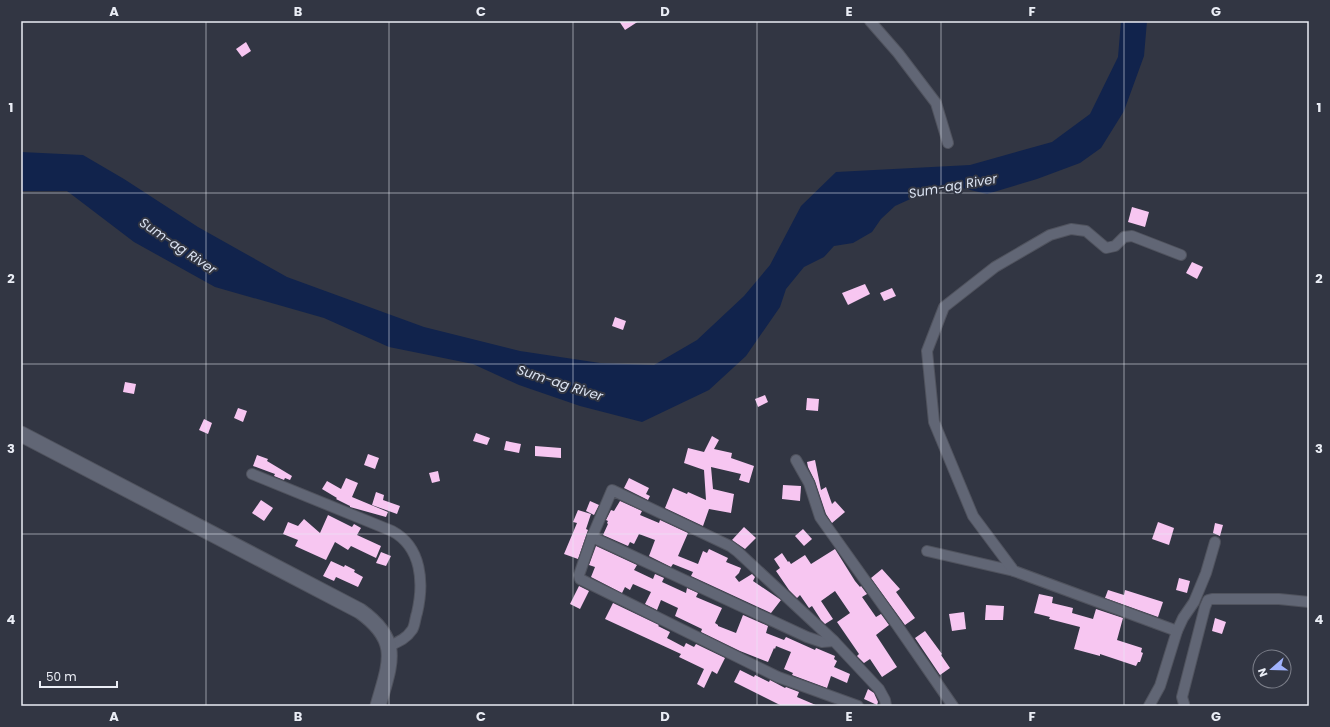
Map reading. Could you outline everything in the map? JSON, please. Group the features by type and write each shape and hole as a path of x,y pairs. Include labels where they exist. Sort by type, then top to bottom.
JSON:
{"main road":[{"path":"21,434 360,611 374,620 389,646 389,667 378,706"}],"street":[{"path":"870,21 898,53 936,103 948,143"},
{"path":"1014,571 972,516 934,422 928,351 944,307 996,267 1050,235 1071,229 1086,231 1095,237 1106,248 1115,246 1124,237 1132,236 1182,255"},
{"path":"796,460 809,483 820,518 953,706"},
{"path":"252,474 392,531 404,540 415,556 420,573 421,584 419,604 412,629 401,641 389,646"},
{"path":"858,706 778,677 580,579 592,537 612,490 730,546 738,552 834,641 879,689 885,700 886,706"},
{"path":"592,537 807,637 822,642 834,641"},
{"path":"1149,706 1160,686 1177,630 1194,602 1206,573 1216,542"},
{"path":"927,552 1014,571 1177,630"},
{"path":"1185,705 1182,697 1208,600 1279,599 1309,602"}],"water":[{"name":"Sum-ag River","path":"1121,21 1147,21 1144,56 1124,111 1101,148 1080,163 1037,179 987,194 958,187 940,187 895,206 881,219 872,232 853,243 834,246 824,257 804,267 786,289 780,307 746,356 709,390 642,422 580,406 519,385 473,364 389,347 324,318 215,287 134,242 67,191 21,191 21,152 83,155 124,179 198,227 287,277 424,327 520,351 600,363 654,365 697,340 744,296 770,265 801,206 836,172 970,165 1052,142 1090,114 1118,57"}],"building":[{"path":"619,21 639,21 625,30"},
{"path":"246,42 251,51 242,57 236,49"},
{"path":"1132,207 1149,212 1145,227 1128,222"},
{"path":"1192,262 1203,267 1197,279 1186,273"},
{"path":"865,284 870,294 848,305 842,293"},
{"path":"892,288 896,296 884,301 880,293"},
{"path":"615,317 626,321 623,330 612,326"},
{"path":"125,382 136,384 134,394 123,392"},
{"path":"765,395 768,402 758,407 755,399"},
{"path":"807,398 819,399 818,411 806,410"},
{"path":"238,408 247,411 243,422 234,418"},
{"path":"204,419 212,423 208,434 199,430"},
{"path":"476,433 490,438 487,445 473,441"},
{"path":"712,436 719,440 714,449 732,453 731,458 754,466 749,483 739,480 741,474 711,467 713,489 734,494 731,513 709,509 703,526 665,508 673,488 687,494 688,492 706,500 704,470 684,463 688,448 704,452"},
{"path":"506,441 521,444 519,453 504,450"},
{"path":"535,446 561,448 561,458 535,456"},
{"path":"368,454 379,458 375,469 364,465"},
{"path":"257,455 268,459 267,461 292,476 290,480 285,478 284,480 274,476 275,474 253,466"},
{"path":"815,460 821,490 826,487 832,504 835,501 845,512 832,523 826,514 815,481 808,467 807,462"},
{"path":"438,471 440,481 432,483 429,473"},
{"path":"346,478 358,483 352,497 388,512 386,517 350,507 322,489 327,481 341,489"},
{"path":"629,478 649,488 646,494 650,496 648,500 624,488"},
{"path":"783,485 801,486 800,501 782,499"},
{"path":"376,492 384,495 383,500 400,506 397,514 372,505"},
{"path":"261,500 273,508 264,521 252,513"},
{"path":"590,501 599,505 594,515 586,511"},
{"path":"620,501 642,511 640,515 659,523 660,520 688,533 678,556 698,564 703,551 707,553 709,549 728,558 726,562 741,568 735,577 739,582 752,574 755,577 753,581 781,600 771,613 691,576 693,572 673,564 671,567 649,556 655,540 639,534 634,544 630,542 628,546 603,535 608,524 608,521 606,520 611,510 614,511"},
{"path":"578,510 591,514 586,529 588,530 578,559 564,554 577,523 573,522"},
{"path":"328,515 352,527 354,524 361,528 357,535 381,546 376,558 351,546 348,550 335,542 326,560 295,546 298,540 283,534 288,522 298,526 304,519 320,533"},
{"path":"1158,522 1174,528 1169,545 1152,539"},
{"path":"1215,523 1223,525 1220,536 1213,533"},
{"path":"744,527 756,538 745,549 732,540"},
{"path":"803,529 812,539 804,546 795,536"},
{"path":"596,546 637,565 634,570 653,579 655,574 664,578 662,582 686,593 687,588 698,593 696,597 722,608 715,623 718,626 736,633 743,615 768,626 766,633 784,640 786,637 815,650 816,648 835,656 834,659 837,661 834,667 850,674 847,683 831,676 827,688 792,675 793,673 784,669 791,652 776,646 768,662 740,651 701,632 702,629 675,616 678,608 661,600 657,610 645,604 651,592 633,584 630,590 625,587 622,593 591,577 595,567 589,565"},
{"path":"835,549 855,581 867,594 862,597 876,617 881,614 889,625 876,635 897,667 882,677 870,659 864,663 857,656 859,654 837,622 850,613 835,591 821,601 833,619 825,624 812,606 809,608 800,595 797,598 789,590 776,571 780,568 774,559 782,553 791,564 805,555 811,564"},
{"path":"381,552 391,556 386,566 376,563"},
{"path":"331,561 355,570 354,572 363,577 358,587 336,577 334,581 323,576"},
{"path":"882,569 900,589 896,592 915,618 905,625 871,578"},
{"path":"1179,578 1190,581 1187,593 1176,590"},
{"path":"579,586 589,591 580,609 570,604"},
{"path":"1108,590 1124,595 1125,590 1163,602 1158,617 1105,598"},
{"path":"1039,594 1053,597 1052,603 1073,608 1072,613 1093,619 1096,609 1123,618 1117,640 1142,648 1141,652 1143,653 1140,662 1138,662 1136,666 1100,654 1100,656 1074,649 1080,627 1049,619 1050,617 1034,613"},
{"path":"613,603 659,625 658,626 670,632 667,638 684,647 686,643 694,647 696,644 725,658 717,674 712,671 704,688 697,684 704,669 679,657 681,654 605,619"},
{"path":"986,605 1004,606 1003,620 985,620"},
{"path":"964,612 966,629 952,631 949,614"},
{"path":"1215,618 1226,622 1222,634 1212,631"},
{"path":"925,631 942,654 941,655 950,668 940,675 915,638"},
{"path":"740,670 754,677 755,675 769,682 770,680 785,688 786,687 799,692 797,697 818,706 782,706 734,682"},
{"path":"868,689 874,693 878,702 877,705 864,699"}]}
